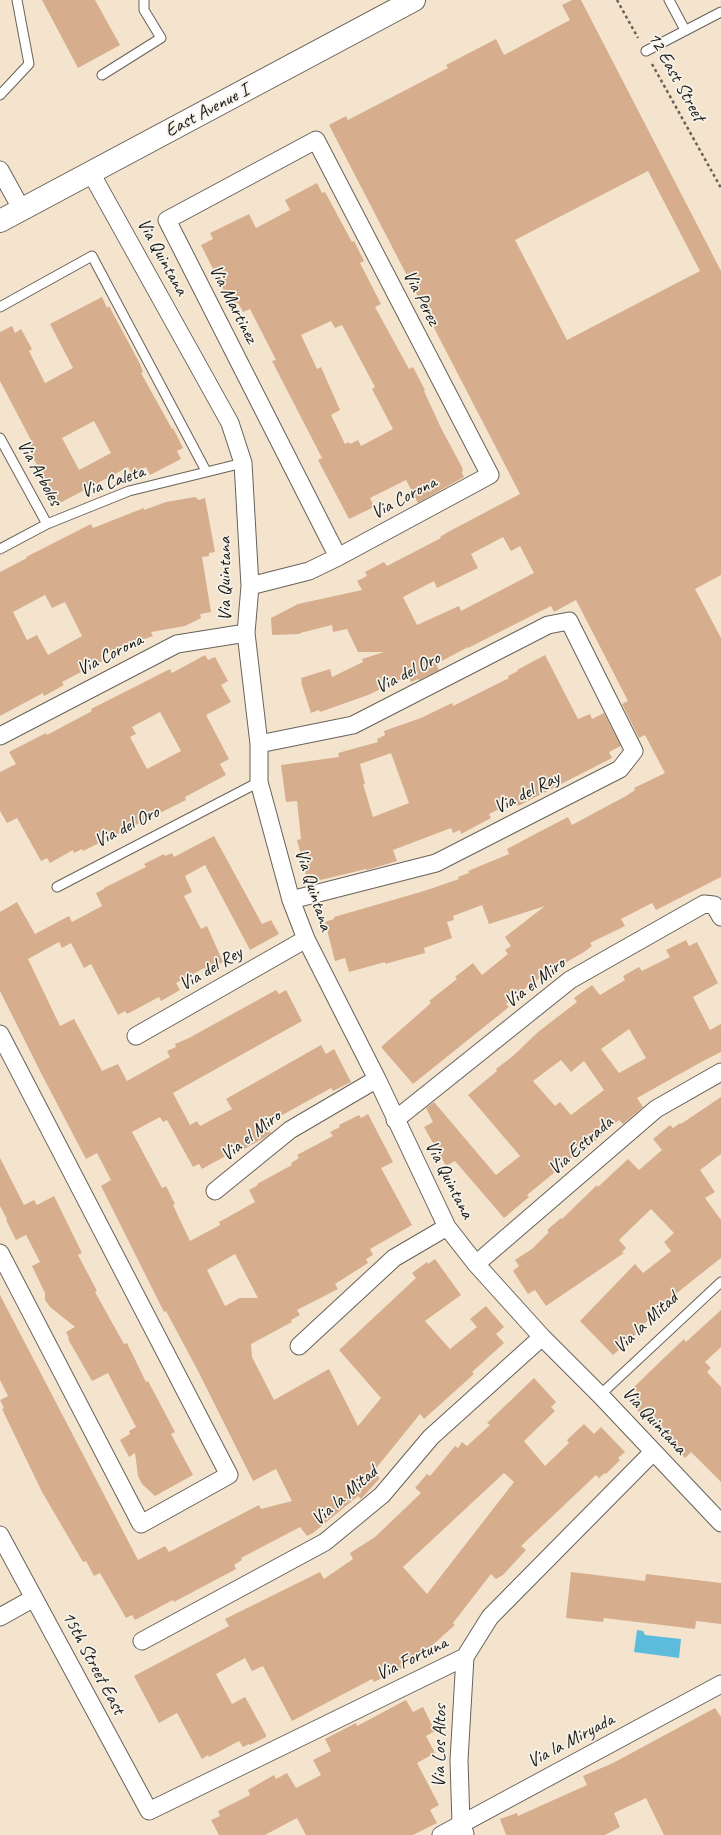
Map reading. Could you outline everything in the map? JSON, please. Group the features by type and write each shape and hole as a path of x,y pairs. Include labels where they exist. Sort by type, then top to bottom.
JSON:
{"main road":[{"name":"East Avenue I","path":"0,221 414,0"}],"street":[{"name":"Via Perez","path":"316,140 490,476"},
{"name":"Via Martinez","path":"316,140 167,220 338,557"},
{"path":"0,170 22,210"},
{"name":"Via Quintana","path":"91,173 230,423 242,463 250,586 246,633 259,744 259,782 291,900 306,939 377,1080 394,1120 447,1227 476,1264 542,1337 600,1395 653,1452 718,1512"},
{"name":"Via Corona","path":"250,586 309,571 490,476"},
{"name":"Via del Oro","path":"259,744 352,725 548,625 569,621"},
{"name":"Via del Ray","path":"291,900 436,863 620,769 634,751 569,621"},
{"name":"Via Corona","path":"0,736 177,644 246,633"},
{"name":"Via el Miro","path":"394,1120 570,980 704,904 718,911"},
{"name":"Via del Rey","path":"136,1036 306,939"},
{"path":"0,1034 229,1475 141,1524 0,1252"},
{"name":"Via Estrada","path":"476,1264 656,1109 721,1072"},
{"name":"Via el Miro","path":"215,1191 290,1130 377,1080"},
{"path":"299,1346 394,1258 447,1227"},
{"name":"Via la Mitad","path":"142,1641 325,1542 382,1495 431,1437 542,1337"},
{"name":"Via Fortuna","path":"149,1811 465,1657 490,1617 653,1452"},
{"name":"15th Street East","path":"0,1535 149,1811"},
{"path":"0,1617 34,1598"},
{"name":"Via Los Altos","path":"464,1829 459,1760 465,1657"},
{"name":"Via la Miryada","path":"441,1835 464,1829 721,1684"}],"lane":[{"path":"0,95 29,64 17,0"},
{"path":"102,75 161,38 144,10 144,0"},
{"path":"669,0 685,30"},
{"path":"646,51 721,12"},
{"path":"0,307 92,256 206,471"},
{"name":"Via Arboles","path":"0,438 47,524"},
{"name":"Via Caleta","path":"0,549 47,524 129,491 242,463"},
{"name":"Via del Oro","path":"57,887 259,782"},
{"name":"Via la Mitad","path":"600,1395 721,1282"}],"path":[{"name":"12 East Street","path":"618,0 721,188"}],"water":[{"path":"637,1630 643,1631 645,1635 681,1639 679,1658 634,1652"}],"building":[{"path":"42,0 95,0 120,45 78,68"},
{"path":"572,0 581,0 721,271 721,575 695,589 721,638 721,877 656,910 652,903 621,919 625,926 590,943 592,946 584,952 544,975 527,987 506,1004 509,1007 413,1084 381,1047 431,1003 429,1001 457,979 455,977 473,963 482,975 508,954 505,950 511,946 505,937 545,906 489,924 482,905 453,916 454,920 447,922 452,938 424,948 425,953 349,972 345,958 335,961 325,922 334,919 334,917 424,891 459,879 458,877 469,873 468,871 509,854 507,849 568,817 572,825 626,796 635,790 634,788 665,773 645,735 639,738 622,704 628,701 576,600 554,612 551,606 468,647 436,664 439,670 419,680 418,679 411,682 408,676 368,695 320,712 319,710 311,713 301,678 330,669 332,677 363,662 362,659 384,652 358,652 347,629 333,632 332,625 300,634 272,635 271,618 298,604 362,590 357,581 367,576 365,572 384,562 387,566 520,494 329,125 346,116 348,120 448,68 446,65 496,39 504,55 570,20 562,5","holes":["648,171 700,271 567,340 515,240","503,537 511,551 520,546 534,573 461,611 459,606 417,625 403,597 434,581 437,588 478,568 471,554"]},
{"path":"317,183 322,193 325,192 364,261 360,263 381,304 375,307 409,369 413,367 425,390 424,391 441,428 463,469 462,473 464,477 418,503 406,480 370,498 374,507 349,519 318,460 322,458 272,361 276,360 250,309 243,312 238,303 232,307 201,245 213,239 210,233 249,214 256,228 290,210 285,200","holes":["331,321 335,328 342,325 375,387 372,389 393,429 361,446 358,440 350,444 349,442 345,444 331,415 340,410 321,367 317,369 301,335"]},
{"path":"102,297 107,308 109,306 140,364 143,372 141,373 183,448 177,451 181,459 150,475 146,467 132,474 128,467 58,504 26,445 32,442 0,381 0,332 12,326 15,333 21,329 32,349 29,351 45,383 73,368 50,324","holes":["94,421 111,453 79,470 62,438"]},
{"path":"195,497 199,500 205,498 215,552 209,553 209,556 202,557 211,612 200,614 201,618 185,626 151,632 153,636 104,654 106,659 62,682 64,685 44,696 43,693 0,716 0,572 91,524 93,528 144,508 144,510 166,502","holes":["45,595 52,608 65,602 82,636 48,655 37,635 27,640 13,612"]},
{"path":"205,655 208,660 215,657 228,681 221,685 231,702 206,715 229,759 220,764 226,775 185,797 186,800 83,851 82,849 74,853 73,850 50,863 47,858 41,861 17,818 7,823 0,811 0,772 16,764 9,752 46,733 47,735 92,711 91,709 170,669 172,673","holes":["160,712 181,751 147,769 130,737 136,734 132,727"]},
{"path":"545,655 578,719 590,714 592,719 604,713 621,746 609,752 612,758 518,806 516,801 489,814 491,818 461,834 460,830 453,833 451,828 393,850 397,861 367,870 308,883 297,840 301,839 297,801 286,802 281,765 339,757 338,753 378,742 377,739 385,735 384,731 421,718 452,703 453,706 509,678 508,676 518,671 517,670","holes":["391,753 409,803 373,817 363,784 365,784 360,764"]},
{"path":"214,836 262,924 271,920 279,934 250,950 205,865 185,876 192,892 184,896 201,929 207,926 223,962 206,970 204,968 176,983 180,990 161,1001 159,997 127,1014 125,1011 118,1015 91,964 84,968 71,943 62,948 59,942 28,959 60,1026 74,1019 102,1071 118,1064 127,1081 170,1057 167,1051 176,1047 175,1044 189,1038 276,990 279,994 286,990 302,1021 173,1093 190,1125 197,1121 200,1126 232,1109 226,1099 321,1045 326,1054 334,1049 351,1082 333,1091 331,1088 266,1124 271,1133 264,1138 244,1149 242,1147 202,1169 199,1164 193,1167 167,1120 163,1122 160,1117 132,1132 162,1188 166,1186 190,1241 220,1225 219,1222 255,1202 249,1190 292,1165 291,1163 299,1158 297,1155 333,1136 330,1132 340,1127 339,1125 359,1115 361,1118 368,1114 393,1162 381,1168 412,1225 370,1249 373,1255 366,1259 368,1263 335,1284 338,1289 297,1310 300,1315 291,1320 292,1322 251,1344 252,1357 274,1400 329,1369 358,1426 381,1398 339,1350 416,1278 412,1273 427,1262 428,1264 435,1259 461,1295 425,1321 450,1349 477,1327 470,1319 486,1306 504,1327 496,1334 504,1343 472,1372 474,1374 424,1419 420,1414 373,1472 380,1478 361,1499 358,1496 313,1533 307,1536 300,1527 241,1558 242,1560 234,1565 236,1569 174,1602 173,1600 135,1620 132,1615 126,1618 100,1573 94,1576 86,1561 83,1562 42,1492 2,1409 4,1408 0,1400 8,1396 0,1380 0,1295 138,1560 165,1546 169,1552 259,1505 261,1509 292,1501 276,1469 253,1481 198,1371 166,1311 164,1312 101,1186 111,1180 97,1153 86,1159 0,991 0,912 17,902 35,934 69,916 72,922 102,906 96,893 146,867 144,864 164,854 165,856 172,853 174,857","holes":["235,1254 258,1298 240,1298 225,1306 207,1270"]},
{"path":"686,940 689,946 697,942 718,983 693,997 710,1030 721,1024 721,1052 637,1098 643,1107 623,1124 619,1120 577,1157 576,1155 527,1195 529,1197 504,1218 455,1161 446,1166 424,1127 433,1122 426,1108 434,1102 496,1175 520,1156 468,1095 497,1071 496,1069 513,1056 538,1032 577,1002 574,998 592,985 600,995 625,980 623,976 639,967 642,971 670,957 666,950","holes":["629,1029 646,1058 619,1073 601,1049","561,1060 571,1072 584,1061 604,1090 571,1115 560,1102 555,1106 533,1081"]},
{"path":"721,1097 721,1154 700,1170 715,1192 705,1198 721,1220 721,1258 668,1300 635,1333 636,1334 613,1355 580,1321 635,1264 643,1273 671,1251 664,1242 674,1233 651,1209 619,1240 626,1248 622,1252 624,1253 546,1306 535,1290 528,1294 513,1271 519,1266 515,1260 532,1249 549,1232 547,1230 561,1218 562,1219 597,1185 598,1187 628,1159 639,1170 662,1150 653,1139 670,1125 673,1128 680,1123 681,1124"},
{"path":"0,1158 24,1205 34,1200 37,1205 54,1196 82,1253 78,1255 97,1291 95,1292 124,1344 127,1343 146,1382 148,1381 175,1432 171,1434 193,1475 155,1496 142,1484 138,1476 135,1453 129,1457 120,1440 130,1434 129,1431 136,1427 108,1373 92,1381 68,1339 69,1338 66,1332 75,1327 50,1307 45,1300 45,1293 32,1266 40,1262 26,1235 16,1240 6,1220 7,1219 0,1206"},
{"path":"721,1310 721,1347 705,1362 711,1368 707,1372 721,1387 721,1482 691,1452 685,1458 628,1401 637,1392 633,1388 684,1339 686,1342"},
{"path":"534,1378 556,1402 551,1407 555,1411 524,1441 545,1466 569,1443 567,1440 584,1424 594,1434 601,1427 625,1452 618,1458 620,1460 606,1474 605,1473 599,1478 596,1475 521,1546 526,1550 503,1575 496,1579 491,1574 453,1623 455,1625 427,1650 400,1664 402,1668 374,1682 372,1679 292,1721 263,1666 252,1671 245,1658 216,1674 232,1704 245,1697 266,1737 243,1747 239,1741 209,1757 208,1755 202,1759 177,1713 159,1723 134,1676 229,1626 225,1619 320,1572 324,1579 353,1559 350,1553 375,1537 421,1493 415,1488 427,1474 430,1476 455,1446 458,1448 462,1442 467,1446 490,1425 487,1423","holes":["504,1473 514,1482 427,1594 403,1567"]},
{"path":"571,1572 645,1581 646,1574 721,1583 721,1624 696,1621 695,1629 604,1618 603,1622 566,1618"},
{"path":"406,1700 413,1712 423,1707 435,1731 426,1736 435,1753 417,1763 439,1805 430,1810 437,1823 413,1835 306,1835 297,1818 265,1835 219,1835 211,1820 220,1816 218,1811 250,1795 248,1790 274,1775 276,1779 287,1773 296,1788 321,1775 313,1760 331,1751 325,1739 356,1723 357,1726"},
{"path":"715,1708 721,1717 721,1835 664,1835 646,1798 614,1813 620,1827 605,1835 506,1835 500,1819 517,1813 518,1816 587,1785 583,1776 613,1763"}]}
